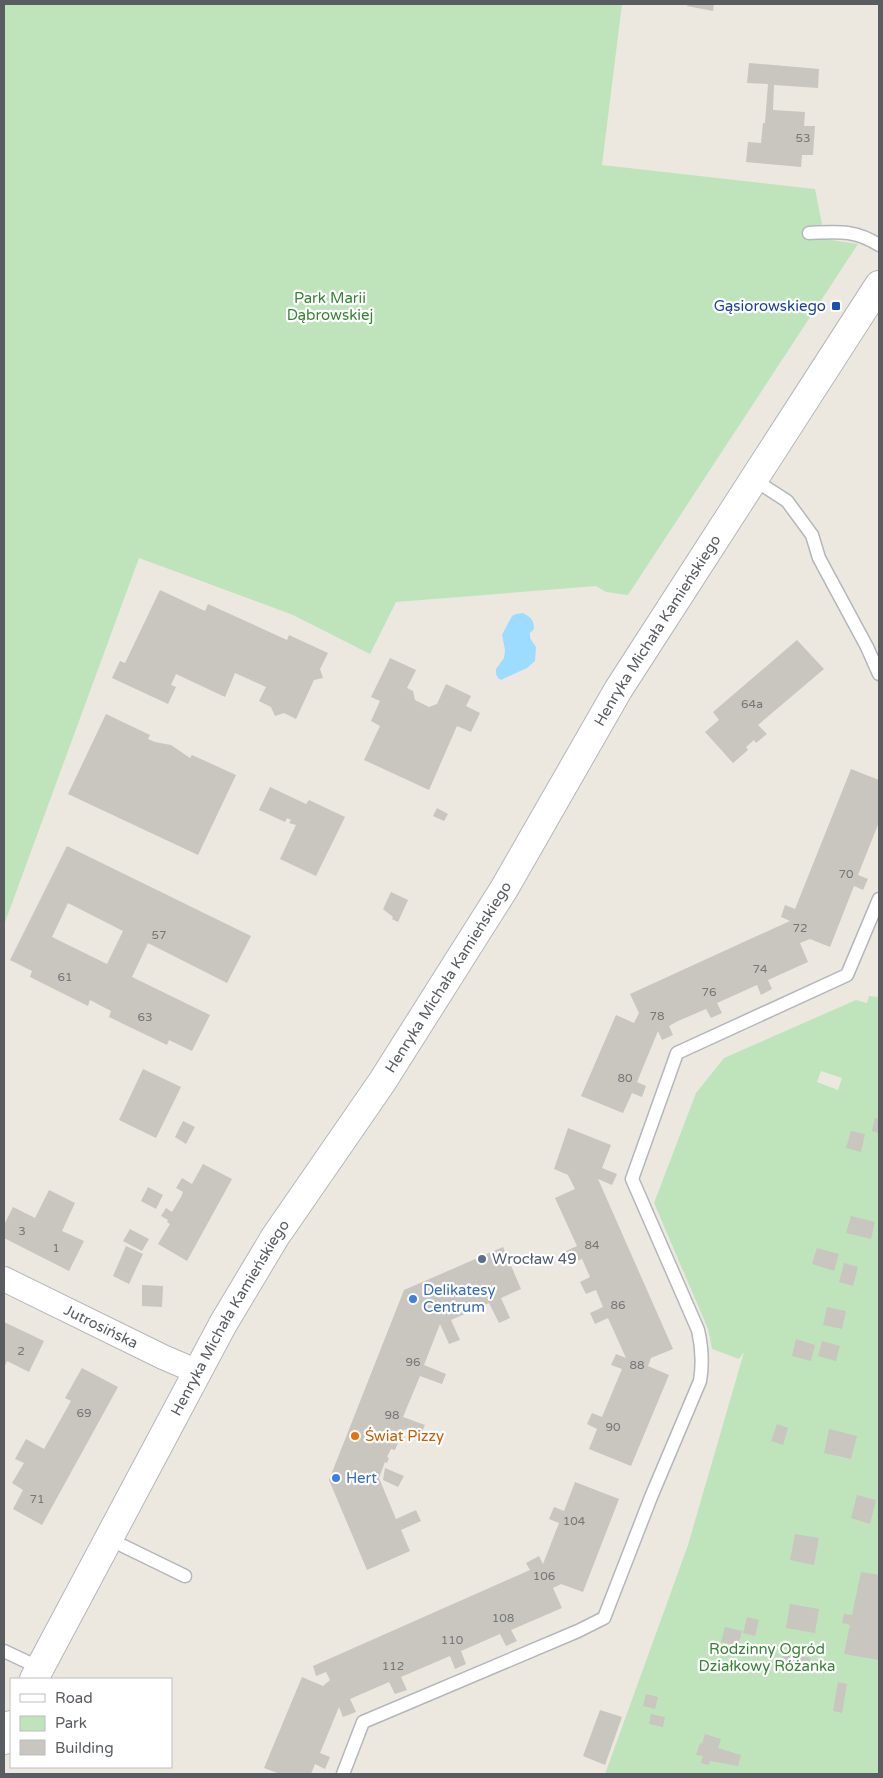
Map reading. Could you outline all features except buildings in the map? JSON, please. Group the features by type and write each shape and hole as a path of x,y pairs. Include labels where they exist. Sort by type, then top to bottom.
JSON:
{"street":[{"name":"Henryka Michała Kamieńskiego","path":"37,1674 222,1324 275,1237 382,1082 504,889 618,690 879,284"},
{"name":"Jutrosińska","path":"4,1279 198,1372"},
{"path":"4,1740 10,1727"}],"lane":[{"path":"809,233 848,232 869,238 879,245"},
{"path":"753,479 787,501 812,536 819,558 867,647 879,674"},
{"path":"344,1774 363,1722 578,1631 604,1618 651,1496 700,1381 702,1370 701,1344 698,1330 632,1179 677,1052 846,975 879,899"},
{"path":"109,1539 185,1576"},
{"path":"4,1651 37,1674"}],"green space":[{"name":"Park Marii Dąbrowskiej","path":"4,4 622,4 602,165 815,189 825,239 858,244 628,595 606,592 596,586 396,602 370,654 293,615 139,558 4,925"},
{"name":"Rodzinny Ogród Działkowy Różanka","path":"869,996 879,997 879,1774 605,1774 688,1545 744,1352 739,1359 712,1349 708,1329 654,1203 696,1093 724,1058 856,1000 867,1003","holes":["821,1071 842,1078 838,1090 817,1082"]}],"water":[{"path":"523,613 533,621 534,629 530,633 530,638 536,647 535,661 527,668 501,680 496,674 496,669 504,658 505,650 502,635 512,616"}],"place":[{"name":"Gąsiorowskiego","path":"836,306"},
{"name":"Wrocław 49","path":"482,1259"},
{"name":"Delikatesy Centrum","path":"413,1299"},
{"name":"Świat Pizzy","path":"355,1436"},
{"name":"Hert","path":"336,1478"}]}
